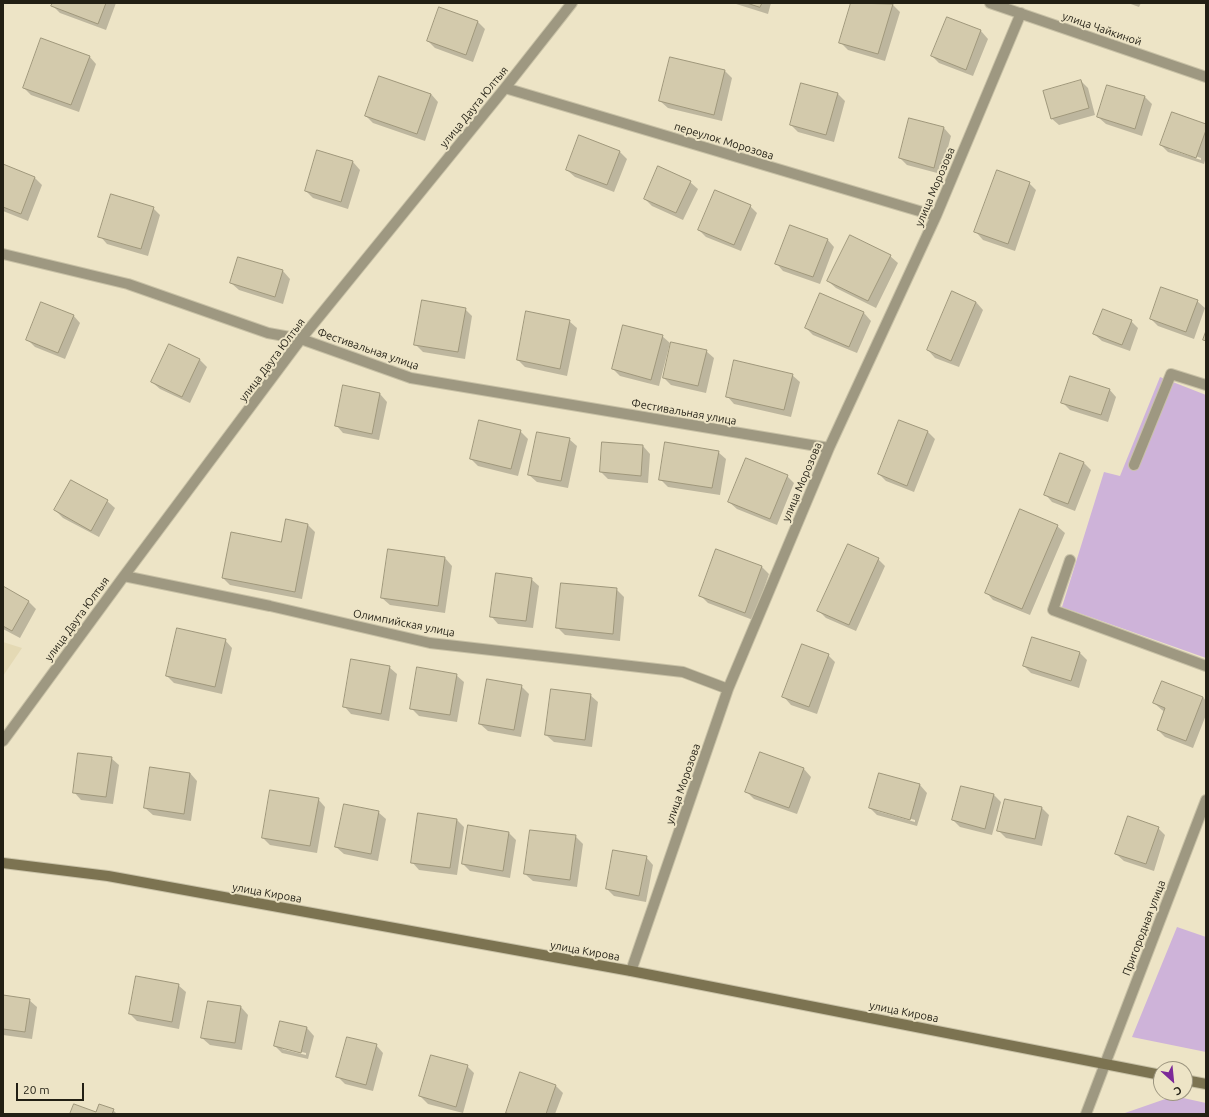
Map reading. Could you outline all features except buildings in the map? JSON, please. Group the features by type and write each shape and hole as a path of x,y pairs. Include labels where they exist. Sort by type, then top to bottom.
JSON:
{"main road":[{"name":"улица Кирова","path":"3,863 108,876 631,971 1153,1073"},
{"path":"1193,1082 1206,1084"}],"street":[{"name":"улица Даута Юлтыя","path":"3,741 301,339 505,88 572,3"},
{"name":"улица Чайкиной","path":"990,3 1206,77"},
{"name":"улица Морозова","path":"631,971 728,689 829,448 936,216 1022,13"},
{"name":"переулок Морозова","path":"505,88 936,216"},
{"name":"Фестивальная улица","path":"3,254 128,284 268,333 301,339 411,378 829,448"},
{"path":"1134,465 1171,374 1206,385"},
{"path":"1070,560 1053,610 1206,666"},
{"name":"Олимпийская улица","path":"124,576 270,606 430,643 683,672 728,689"},
{"name":"Пригородная улица","path":"1086,1114 1206,800"}],"shaded area":[{"path":"1160,377 1206,395 1206,658 1062,607 1104,472 1120,476"},
{"path":"3,642 22,648 3,676"},
{"path":"1177,927 1206,937 1206,1052 1132,1037"},
{"path":"1193,1100 1206,1103 1206,1114 1122,1114 1160,1101"}]}
